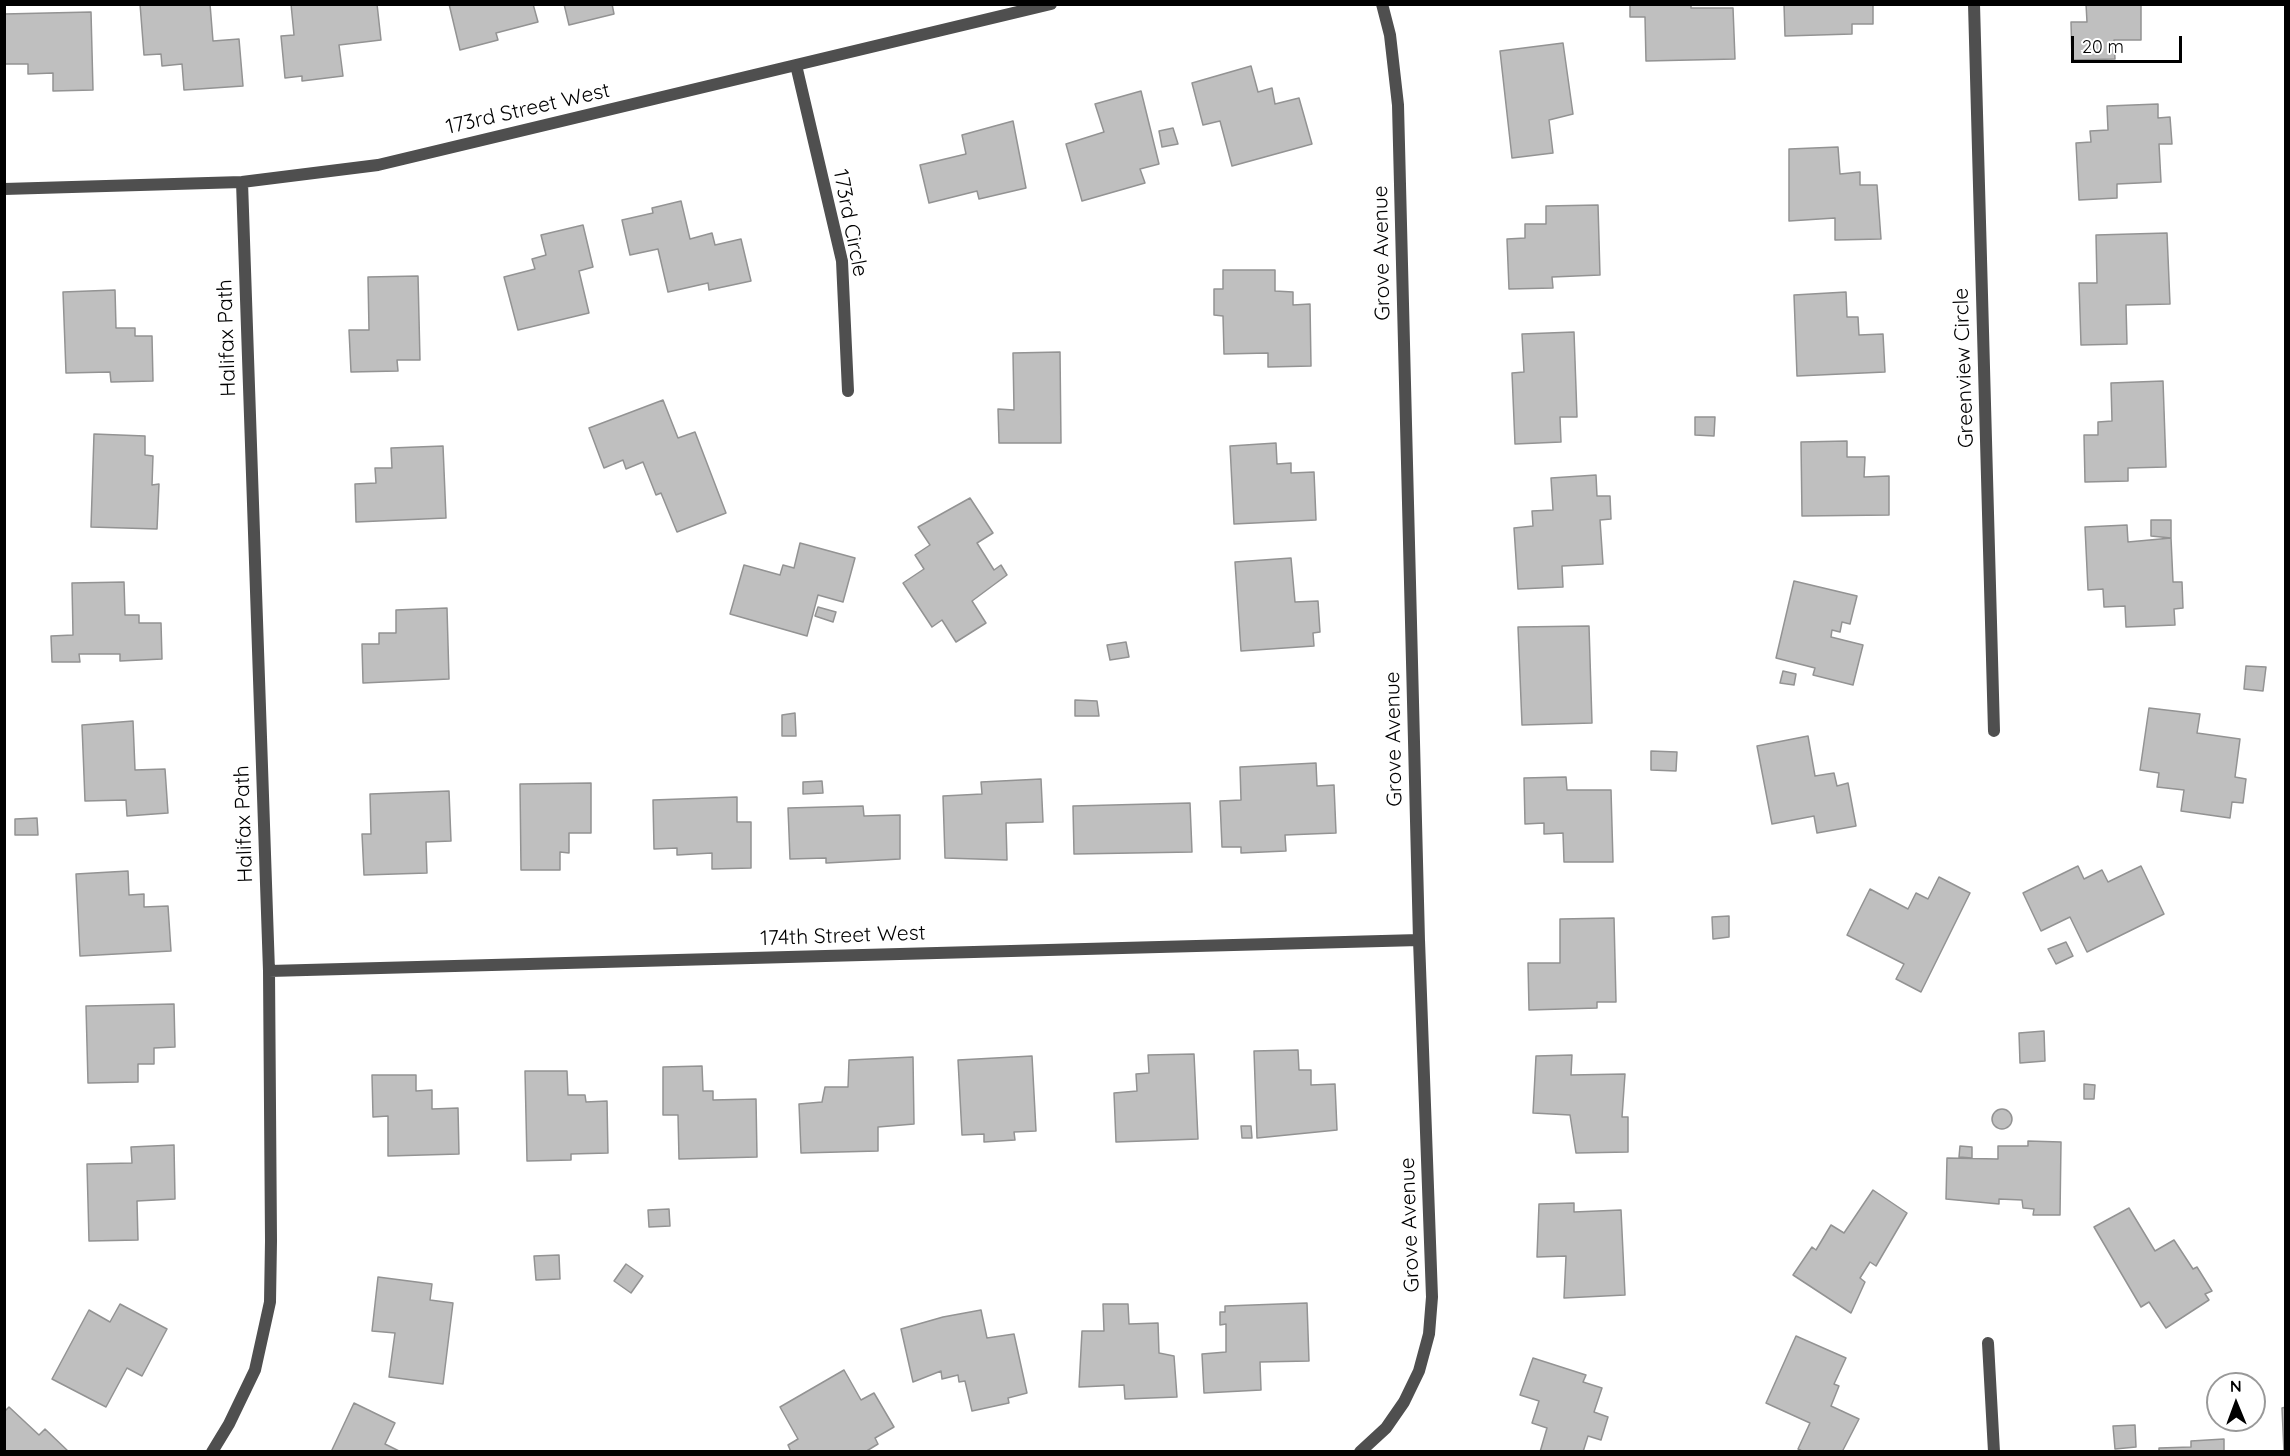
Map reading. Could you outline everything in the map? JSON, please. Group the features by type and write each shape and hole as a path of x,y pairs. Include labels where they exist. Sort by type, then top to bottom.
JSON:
{"street":[{"name":"173rd Street West","path":"4,189 242,182 378,165 1051,4"},
{"name":"Grove Avenue","path":"1360,1452 1386,1428 1404,1402 1419,1371 1429,1334 1432,1298 1419,940 1398,105 1390,35 1382,4"},
{"name":"Greenview Circle","path":"1974,4 1994,731"},
{"name":"173rd Circle","path":"796,65 842,261 848,391"},
{"name":"Halifax Path","path":"212,1452 255,1370 270,1302 269,971 242,182"},
{"name":"174th Street West","path":"269,971 1419,940"},
{"path":"1988,1343 1994,1452"}],"building":[{"path":"140,4 210,4 213,41 239,39 243,86 184,90 182,64 162,66 161,54 144,55"},
{"path":"291,4 377,4 381,40 339,45 343,76 302,81 302,76 285,78 281,36 294,35"},
{"path":"449,4 533,4 538,22 496,33 498,40 460,50"},
{"path":"564,4 612,4 614,14 569,25"},
{"path":"1630,4 1691,4 1691,8 1733,8 1735,59 1646,61 1645,17 1630,17"},
{"path":"1784,4 1873,4 1873,24 1852,24 1852,34 1785,36"},
{"path":"2086,4 2141,4 2141,40 2114,40 2115,59 2072,60 2071,22 2087,22"},
{"path":"91,12 93,90 53,91 53,73 28,74 28,64 4,64 4,14"},
{"path":"1563,43 1573,114 1549,120 1553,153 1512,158 1500,51"},
{"path":"1251,66 1258,92 1272,88 1275,104 1299,98 1312,144 1232,166 1220,121 1203,125 1192,83"},
{"path":"1141,91 1159,164 1140,169 1145,183 1082,201 1066,144 1104,132 1095,104"},
{"path":"2158,104 2158,118 2170,117 2172,144 2159,144 2161,182 2117,184 2117,198 2079,200 2076,143 2091,142 2090,131 2108,130 2107,106"},
{"path":"1013,121 1026,188 979,199 977,191 929,203 920,165 966,154 962,135"},
{"path":"1173,128 1178,144 1162,147 1159,131"},
{"path":"1838,147 1840,174 1860,172 1860,185 1877,185 1881,239 1835,240 1835,218 1789,221 1789,149"},
{"path":"681,201 690,239 712,233 715,245 741,239 751,281 709,290 708,283 668,292 658,249 630,255 622,220 653,213 652,208"},
{"path":"1598,205 1600,275 1552,277 1553,288 1509,289 1507,239 1525,238 1525,224 1546,224 1546,206"},
{"path":"583,225 593,267 579,271 589,313 518,330 504,277 535,269 532,259 546,255 541,235"},
{"path":"2167,233 2170,304 2126,305 2127,344 2081,345 2079,283 2097,283 2096,235"},
{"path":"1223,270 1275,270 1275,291 1293,292 1293,305 1310,304 1311,366 1268,367 1268,353 1224,354 1223,316 1214,315 1214,289 1223,289"},
{"path":"418,276 420,360 397,360 398,371 351,372 349,330 369,330 368,277"},
{"path":"115,290 116,328 135,328 135,336 152,336 153,381 111,382 110,372 66,373 63,292"},
{"path":"1846,292 1847,317 1858,317 1859,335 1883,334 1885,372 1797,376 1794,295"},
{"path":"1574,332 1577,417 1560,417 1561,442 1515,444 1512,373 1524,372 1522,334"},
{"path":"1060,352 1061,443 999,443 998,409 1014,410 1013,353"},
{"path":"2163,381 2166,467 2128,468 2128,481 2085,482 2084,435 2098,435 2098,422 2112,421 2111,383"},
{"path":"663,400 678,438 695,432 726,513 677,532 661,493 656,495 643,462 626,469 623,460 604,468 589,428"},
{"path":"1695,417 1715,417 1714,436 1695,435"},
{"path":"94,434 145,436 145,455 153,456 152,485 159,484 157,529 91,527"},
{"path":"1847,441 1847,457 1865,457 1864,477 1889,476 1889,515 1802,516 1801,442"},
{"path":"1276,443 1277,464 1291,463 1291,473 1314,472 1316,520 1234,524 1230,446"},
{"path":"443,446 446,518 356,522 355,484 376,483 375,468 392,468 391,448"},
{"path":"1596,475 1597,496 1610,496 1611,519 1600,520 1603,564 1562,566 1563,587 1518,589 1514,528 1533,526 1532,511 1553,510 1551,478"},
{"path":"970,498 993,533 977,543 994,570 1001,565 1007,575 972,601 986,623 956,642 942,620 932,627 903,583 924,569 915,555 930,545 918,527"},
{"path":"2151,520 2171,520 2171,538 2151,536"},
{"path":"2127,525 2128,542 2171,538 2173,582 2182,582 2183,608 2174,609 2175,625 2126,627 2125,606 2104,607 2103,589 2088,590 2085,527"},
{"path":"800,543 855,558 843,602 818,595 807,636 730,614 744,565 780,575 783,565 794,568"},
{"path":"1291,558 1295,602 1318,601 1320,632 1313,633 1314,646 1241,651 1235,562"},
{"path":"1794,581 1857,596 1850,624 1842,622 1840,632 1832,630 1831,637 1863,645 1853,685 1813,675 1815,668 1776,658"},
{"path":"124,582 125,615 139,615 139,623 161,623 162,659 120,661 120,654 79,654 80,662 52,662 51,636 73,635 72,583"},
{"path":"818,607 836,612 833,622 815,616"},
{"path":"447,608 449,679 363,683 362,644 379,644 379,633 396,633 396,610"},
{"path":"1589,626 1592,723 1522,725 1518,627"},
{"path":"1126,642 1129,657 1110,660 1107,645"},
{"path":"2246,666 2266,667 2263,691 2244,689"},
{"path":"1783,671 1796,674 1794,685 1780,683"},
{"path":"1075,700 1097,701 1099,716 1075,716"},
{"path":"2149,708 2200,714 2197,733 2240,739 2235,777 2246,779 2243,803 2232,802 2230,818 2181,811 2184,790 2157,787 2159,773 2140,770"},
{"path":"795,713 796,736 782,736 782,715"},
{"path":"133,721 135,770 165,769 168,813 127,816 126,800 85,801 82,725"},
{"path":"1808,736 1815,776 1834,773 1837,786 1848,783 1856,826 1817,833 1814,816 1772,824 1757,746"},
{"path":"1651,751 1677,752 1676,771 1651,770"},
{"path":"1316,763 1317,786 1334,785 1336,833 1285,835 1286,851 1241,853 1241,847 1222,847 1220,801 1241,800 1240,767"},
{"path":"1566,777 1567,790 1611,790 1613,862 1564,862 1563,833 1544,834 1544,823 1525,824 1524,778"},
{"path":"1041,779 1043,822 1006,823 1007,860 945,858 943,796 982,794 981,782"},
{"path":"822,781 823,793 803,794 803,782"},
{"path":"591,783 591,833 569,833 569,853 560,852 560,870 521,870 520,784"},
{"path":"449,791 451,841 426,842 427,873 364,875 362,834 371,834 370,794"},
{"path":"737,797 737,822 751,822 751,868 712,869 712,853 677,855 677,848 654,849 653,800"},
{"path":"1190,803 1192,852 1074,854 1073,806"},
{"path":"863,806 864,816 900,815 900,859 826,863 826,858 790,859 788,808"},
{"path":"37,818 38,835 15,835 15,819"},
{"path":"2078,866 2084,879 2102,870 2108,882 2141,866 2164,914 2087,952 2070,917 2041,931 2023,893"},
{"path":"128,871 129,895 144,894 144,907 168,906 171,951 80,956 76,874"},
{"path":"1939,877 1970,893 1921,992 1896,979 1904,964 1847,935 1870,889 1908,909 1916,893 1928,899"},
{"path":"1729,916 1729,937 1713,939 1712,917"},
{"path":"1614,918 1616,1002 1597,1002 1597,1008 1529,1010 1528,963 1560,963 1560,919"},
{"path":"2066,942 2073,956 2056,964 2048,949"},
{"path":"174,1004 175,1047 154,1048 154,1064 138,1064 138,1082 88,1083 86,1006"},
{"path":"2044,1031 2045,1061 2020,1063 2019,1033"},
{"path":"1298,1050 1299,1070 1311,1070 1311,1085 1335,1084 1337,1130 1257,1138 1254,1051"},
{"path":"1194,1054 1198,1139 1116,1142 1114,1093 1137,1091 1136,1074 1149,1073 1148,1055"},
{"path":"1572,1055 1571,1075 1625,1074 1622,1117 1628,1117 1628,1152 1576,1153 1570,1115 1533,1113 1536,1056"},
{"path":"1032,1056 1036,1131 1014,1132 1015,1140 984,1142 984,1134 962,1135 958,1060"},
{"path":"913,1057 914,1124 878,1127 878,1151 801,1153 799,1104 822,1102 825,1087 848,1087 849,1060"},
{"path":"702,1066 703,1091 713,1091 713,1100 756,1099 757,1157 679,1159 678,1115 663,1115 663,1067"},
{"path":"525,1071 567,1071 568,1095 585,1095 586,1102 607,1101 608,1153 571,1154 571,1160 527,1161"},
{"path":"372,1075 416,1075 416,1091 432,1090 432,1109 458,1108 459,1154 388,1156 388,1116 373,1117"},
{"path":"2084,1084 2095,1085 2094,1099 2084,1099"},
{"path":"1998,1109 2006,1109 2012,1115 2012,1123 2006,1129 1998,1129 1992,1123 1992,1115"},
{"path":"1241,1126 1251,1126 1252,1138 1242,1138"},
{"path":"2028,1141 2061,1142 2060,1215 2033,1215 2034,1209 2023,1208 2022,1200 1999,1199 1999,1204 1946,1199 1947,1158 1998,1159 1998,1146 2028,1146"},
{"path":"174,1145 175,1199 137,1201 138,1240 89,1241 87,1164 132,1163 131,1147"},
{"path":"1960,1146 1972,1147 1972,1158 1959,1157"},
{"path":"1873,1190 1907,1213 1876,1266 1870,1262 1860,1278 1865,1282 1851,1313 1793,1275 1812,1247 1816,1250 1831,1225 1844,1233"},
{"path":"1574,1203 1574,1212 1621,1210 1625,1295 1564,1298 1566,1256 1537,1257 1539,1204"},
{"path":"2129,1208 2155,1251 2174,1240 2193,1269 2197,1267 2212,1291 2205,1294 2209,1300 2166,1328 2149,1302 2141,1307 2094,1227"},
{"path":"669,1209 670,1226 649,1227 648,1210"},
{"path":"559,1255 560,1279 536,1280 534,1256"},
{"path":"626,1264 643,1276 631,1293 614,1281"},
{"path":"378,1277 432,1284 430,1300 453,1303 443,1384 389,1377 395,1333 372,1331"},
{"path":"1307,1303 1309,1361 1260,1362 1261,1390 1204,1393 1202,1354 1226,1352 1226,1324 1220,1325 1220,1312 1225,1312 1225,1306"},
{"path":"120,1304 167,1329 142,1376 127,1368 106,1407 52,1379 89,1310 110,1322"},
{"path":"1103,1304 1128,1304 1129,1324 1158,1323 1159,1353 1174,1356 1177,1397 1125,1399 1124,1385 1079,1387 1082,1331 1104,1331"},
{"path":"981,1310 987,1338 1014,1334 1027,1393 1008,1398 1009,1403 972,1411 965,1381 959,1382 958,1375 942,1379 941,1371 913,1382 901,1329 943,1317"},
{"path":"1796,1336 1846,1358 1834,1384 1839,1386 1831,1406 1859,1419 1842,1452 1804,1452 1798,1449 1810,1423 1766,1403"},
{"path":"1533,1358 1586,1375 1583,1382 1602,1388 1594,1412 1608,1417 1601,1440 1588,1436 1583,1452 1540,1452 1547,1428 1532,1423 1539,1401 1520,1395"},
{"path":"844,1370 861,1400 874,1393 894,1427 875,1438 878,1444 865,1452 791,1452 788,1445 798,1439 780,1407"},
{"path":"354,1403 395,1423 385,1444 401,1452 331,1452"},
{"path":"9,1407 39,1435 45,1429 69,1452 4,1452 4,1412"},
{"path":"2286,1407 2286,1452 2284,1452 2282,1408"},
{"path":"2135,1425 2136,1447 2115,1449 2113,1426"},
{"path":"2224,1439 2224,1452 2159,1452 2159,1448 2191,1447 2191,1441"}]}
